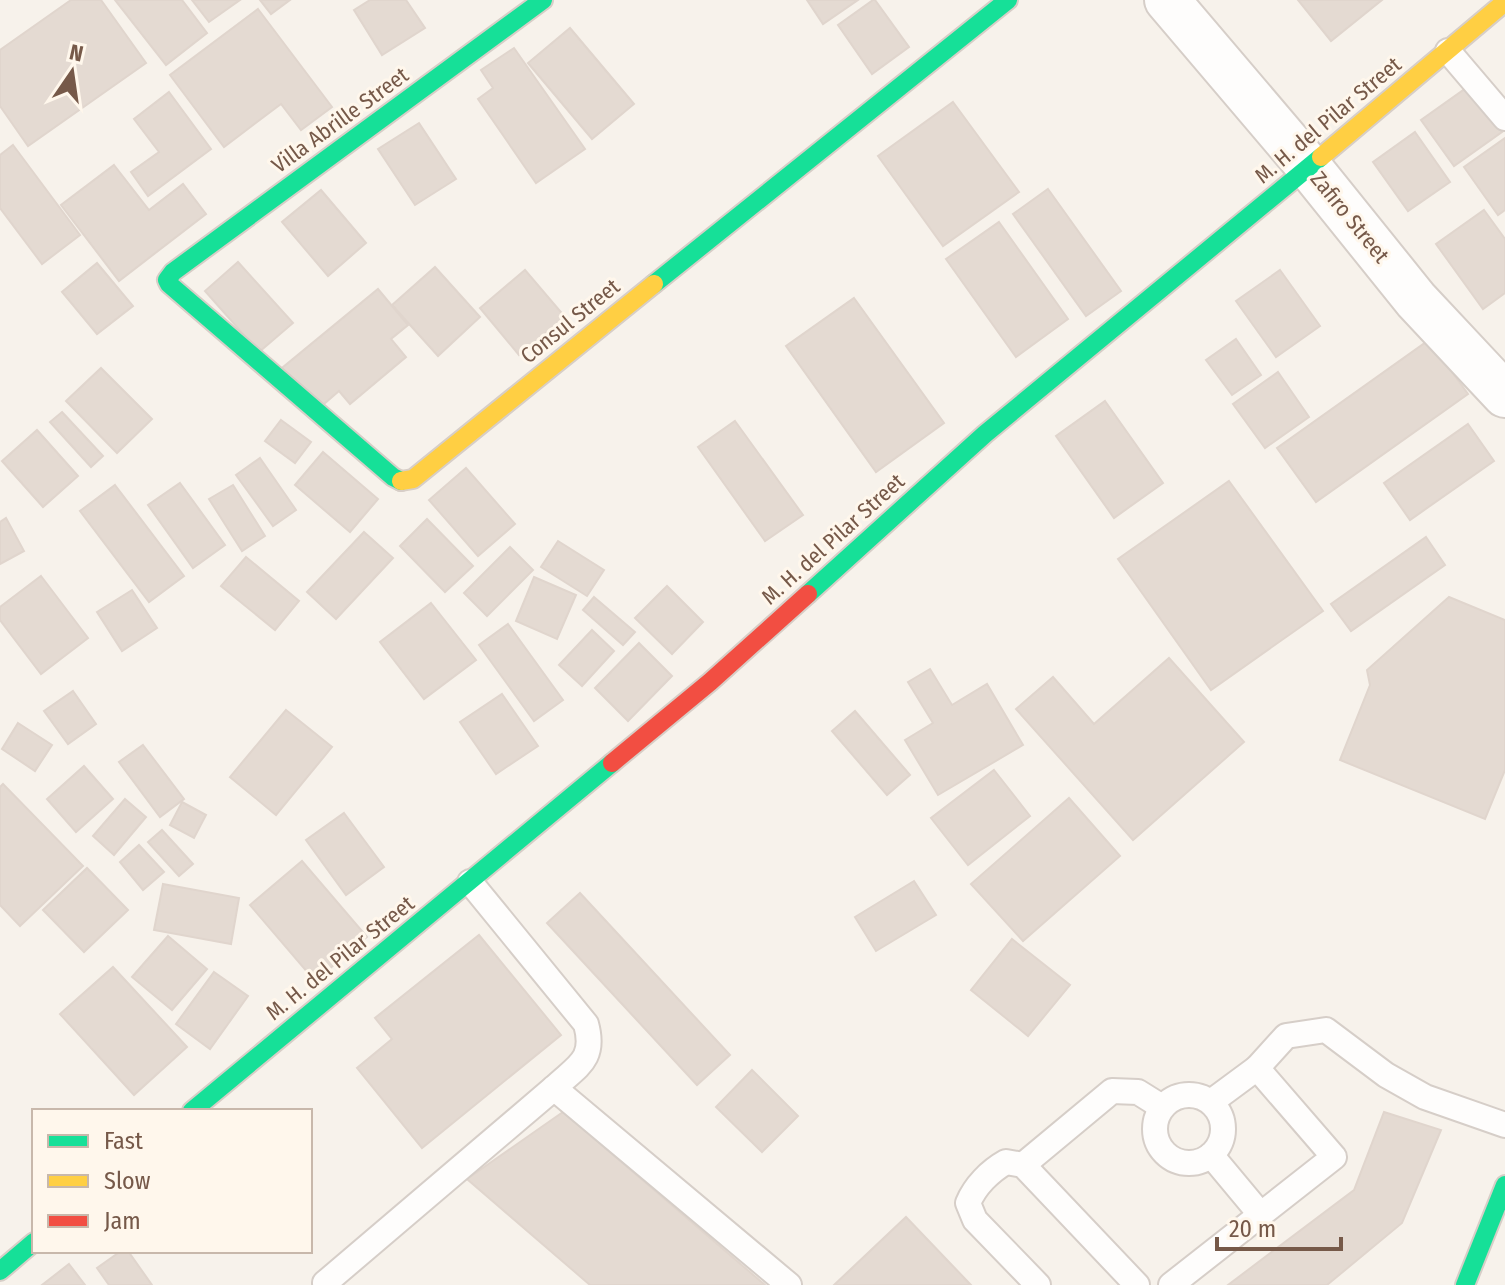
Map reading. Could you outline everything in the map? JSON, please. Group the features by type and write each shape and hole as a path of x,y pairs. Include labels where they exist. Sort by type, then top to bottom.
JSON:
{"main road":[{"name":"Villa Abrille Street","path":"167,280 173,272 543,0"},
{"name":"Consul Street","path":"167,280 393,477 407,481 1008,0"},
{"name":"M. H. del Pilar Street","path":"194,1109 710,682 985,434 1505,2"},
{"path":"1483,1264 1505,1185"},
{"path":"0,1271 32,1244"}],"street":[{"name":"Zafiro Street","path":"1167,0 1309,167 1416,300 1505,395"}],"lane":[{"path":"1448,51 1505,118"},
{"path":"325,1283 586,1058 591,1041 586,1024 470,882"},
{"path":"1211,1102 1257,1068 1286,1036 1326,1030 1386,1075 1425,1097 1505,1125"},
{"path":"1171,1285 1334,1157 1257,1068"},
{"path":"554,1088 789,1285"},
{"path":"1023,1165 1112,1091 1138,1092 1162,1107"},
{"path":"1180,1095 1202,1097 1211,1102 1222,1123 1222,1135 1211,1155 1189,1163 1167,1155 1155,1137 1154,1127 1162,1107 1180,1095"},
{"path":"1211,1155 1261,1215"},
{"path":"1038,1285 975,1220 968,1203 973,1191 1006,1162 1023,1165 1137,1285"}],"building":[{"path":"71,0 101,0 146,63 28,146 0,106 0,50"},
{"path":"115,0 182,0 207,33 166,65"},
{"path":"192,0 240,0 209,22"},
{"path":"260,0 290,0 271,14"},
{"path":"370,0 406,0 425,28 382,55 354,10"},
{"path":"807,0 858,0 823,24"},
{"path":"873,0 909,47 872,74 838,25"},
{"path":"1298,0 1382,0 1331,41"},
{"path":"258,9 332,107 301,130 281,104 224,147 170,75"},
{"path":"570,28 634,104 592,139 528,63"},
{"path":"514,48 585,149 536,183 478,99 493,88 481,70"},
{"path":"1469,86 1502,132 1454,166 1421,120"},
{"path":"169,92 211,149 148,196 131,172 159,152 134,119"},
{"path":"953,102 1019,192 943,246 878,156"},
{"path":"419,123 456,179 415,205 378,149"},
{"path":"1415,132 1450,182 1408,211 1373,162"},
{"path":"1505,138 1505,210 1498,215 1464,167"},
{"path":"13,145 80,235 42,264 0,208 0,155"},
{"path":"114,165 149,210 183,184 206,214 119,281 61,205"},
{"path":"1048,189 1121,291 1086,316 1013,214"},
{"path":"321,190 366,243 328,276 282,222"},
{"path":"1484,210 1505,239 1505,293 1483,309 1436,244"},
{"path":"999,222 1068,319 1016,357 946,259"},
{"path":"238,262 293,323 259,352 205,291"},
{"path":"97,263 133,306 97,334 62,292"},
{"path":"435,267 480,317 438,356 392,305"},
{"path":"525,270 565,317 519,355 480,308"},
{"path":"1280,270 1320,326 1276,357 1236,301"},
{"path":"378,289 408,325 391,339 406,357 350,404 339,391 317,410 282,368"},
{"path":"854,298 944,423 876,472 786,346"},
{"path":"1236,339 1261,375 1232,395 1206,360"},
{"path":"1429,340 1468,394 1316,502 1277,448"},
{"path":"101,368 152,419 117,453 66,401"},
{"path":"1278,372 1309,417 1265,448 1233,404"},
{"path":"1105,401 1163,483 1114,518 1056,436"},
{"path":"62,412 103,456 91,467 50,422"},
{"path":"281,420 311,442 295,463 265,441"},
{"path":"735,421 803,515 765,541 698,447"},
{"path":"1468,424 1494,461 1410,520 1384,483"},
{"path":"37,430 78,476 43,507 2,461"},
{"path":"323,452 378,499 350,532 295,485"},
{"path":"260,458 296,510 273,526 236,475"},
{"path":"466,468 515,524 478,556 429,500"},
{"path":"1229,481 1323,611 1211,690 1118,559"},
{"path":"180,483 225,545 193,568 148,505"},
{"path":"115,485 184,576 149,602 80,511"},
{"path":"233,485 265,536 242,551 209,499"},
{"path":"6,518 24,551 0,564 0,522"},
{"path":"427,519 473,566 445,592 400,546"},
{"path":"364,532 393,558 336,619 307,592"},
{"path":"1426,537 1445,565 1351,631 1331,604"},
{"path":"558,541 604,570 587,596 541,567"},
{"path":"510,547 533,570 487,616 464,593"},
{"path":"246,557 299,601 275,630 221,586"},
{"path":"41,576 88,638 41,674 0,620 0,607"},
{"path":"534,577 576,595 557,639 516,621"},
{"path":"667,586 703,622 672,654 635,618"},
{"path":"132,590 157,628 122,651 97,612"},
{"path":"594,597 635,632 623,645 583,610"},
{"path":"1449,597 1505,620 1505,770 1485,819 1340,760 1370,685 1367,670"},
{"path":"431,603 476,660 424,699 380,642"},
{"path":"508,624 563,700 534,721 479,645"},
{"path":"592,630 614,651 582,686 559,665"},
{"path":"639,643 672,676 628,721 595,688"},
{"path":"1169,658 1244,742 1133,840 1016,709 1053,677 1094,724"},
{"path":"930,669 952,705 987,684 1023,745 938,795 905,740 933,723 908,682"},
{"path":"73,691 96,724 68,744 44,711"},
{"path":"502,694 538,746 496,774 460,722"},
{"path":"286,710 332,747 276,815 230,777"},
{"path":"855,711 910,775 887,795 832,731"},
{"path":"18,723 52,745 35,771 2,749"},
{"path":"143,745 184,799 160,817 119,762"},
{"path":"84,766 113,799 76,832 47,799"},
{"path":"994,770 1030,816 968,865 931,818"},
{"path":"3,784 83,866 20,926 0,905 0,787"},
{"path":"1069,798 1120,856 1023,941 971,884"},
{"path":"125,799 146,817 114,855 93,836"},
{"path":"182,802 206,815 194,838 170,825"},
{"path":"344,813 384,867 346,895 306,840"},
{"path":"162,830 193,864 179,876 148,842"},
{"path":"139,845 164,872 143,890 120,862"},
{"path":"302,861 367,937 315,981 250,905"},
{"path":"87,868 128,910 84,952 43,910"},
{"path":"914,881 936,915 876,951 855,917"},
{"path":"163,884 239,898 231,944 154,930"},
{"path":"580,893 730,1055 697,1085 547,923"},
{"path":"479,935 561,1035 422,1148 357,1068 392,1039 375,1018"},
{"path":"168,936 207,969 172,1010 132,977"},
{"path":"1012,939 1070,985 1028,1036 971,990"},
{"path":"113,967 187,1047 134,1095 60,1014"},
{"path":"214,972 248,996 210,1049 176,1024"},
{"path":"752,1070 798,1116 762,1152 716,1107"},
{"path":"563,1112 765,1285 590,1285 467,1179"},
{"path":"1384,1112 1441,1130 1402,1223 1327,1285 1228,1285 1354,1190"},
{"path":"906,1217 971,1285 834,1285"},
{"path":"118,1253 129,1253 152,1285 109,1285 97,1268"},
{"path":"69,1264 85,1285 42,1285"}],"traffic: fast":[{"path":"401,481 167,280 173,272 543,0"},
{"path":"654,284 1008,0"},
{"path":"808,594 985,434 1321,157"},
{"path":"194,1109 612,763"},
{"path":"1465,1285 1505,1185"},
{"path":"0,1271 32,1244"}],"traffic: slow":[{"path":"1321,157 1505,2"},
{"path":"401,481 413,479 654,284"}],"traffic: jam":[{"path":"612,763 710,682 808,594"}]}
